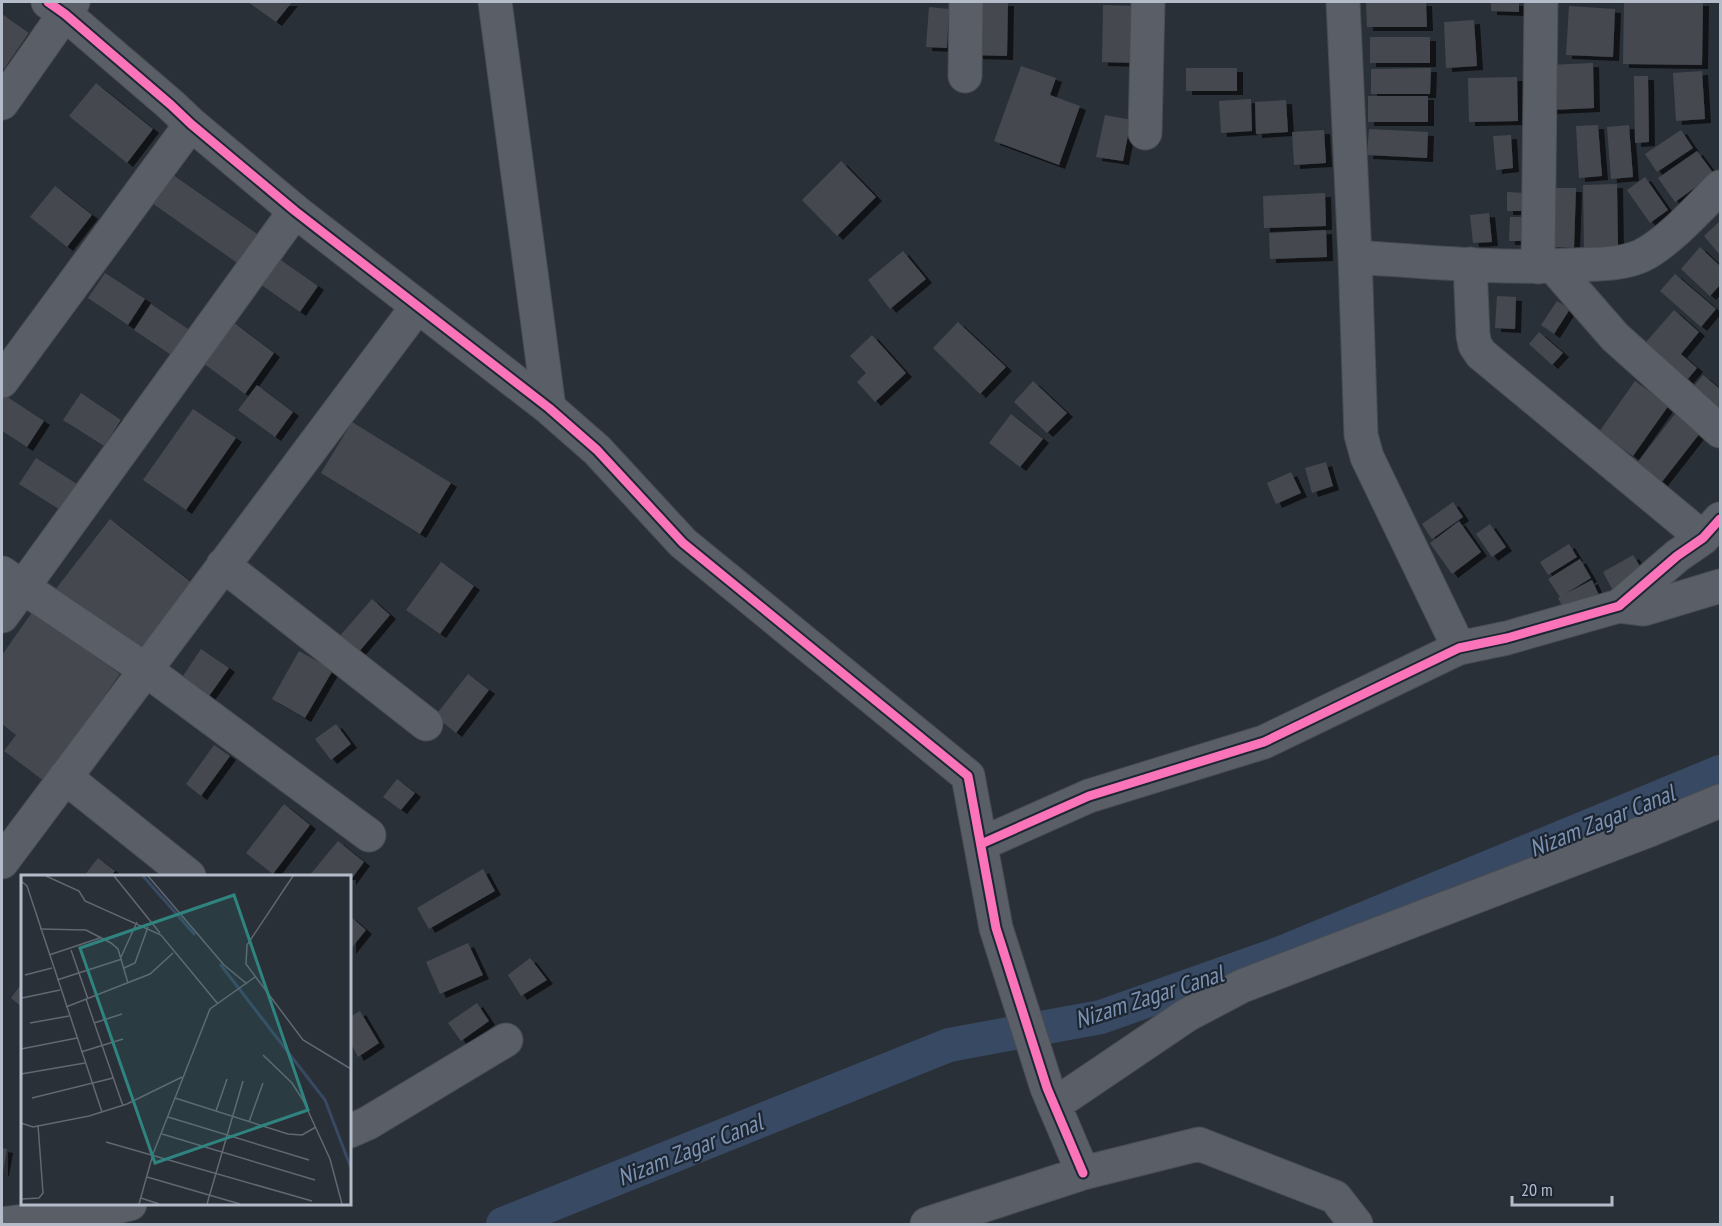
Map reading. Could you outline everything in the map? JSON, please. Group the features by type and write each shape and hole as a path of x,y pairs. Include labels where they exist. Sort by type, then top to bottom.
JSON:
{"street":[{"path":"495,2 549,408"},
{"path":"965,76 966,2"},
{"path":"1145,133 1148,2"},
{"path":"1343,2 1361,435 1363,445 1459,648"},
{"path":"1541,2 1545,267 1615,337 1720,431"},
{"path":"2,103 62,6 190,124 295,211 549,408 597,450 683,543 968,776 996,928 1051,1096 1083,1173"},
{"path":"2,381 190,124"},
{"path":"1355,257 1545,267 1619,263 1642,255 1677,229 1720,187"},
{"path":"2,616 12,580 295,211"},
{"path":"1470,264 1473,335 1475,345 1481,354 1712,528 1619,606"},
{"path":"2,862 417,307"},
{"path":"223,565 426,724"},
{"path":"12,580 146,670 369,835"},
{"path":"981,844 1089,796 1264,742 1459,648 1507,638 1619,606 1644,609 1720,586"},
{"path":"65,777 188,875"},
{"path":"1051,1096 1187,1015 1242,986 1720,801"},
{"path":"351,1131 368,1123 506,1040"},
{"path":"927,1224 1083,1173 1199,1144 1335,1197 1356,1224"},
{"path":"2,1224 89,1213 122,1205"}],"building":[{"path":"248,2 292,2 276,22"},
{"path":"974,2 1008,2 1007,56 973,55"},
{"path":"1366,2 1426,2 1427,27 1367,27"},
{"path":"1491,2 1519,2 1519,12 1491,11"},
{"path":"1624,2 1703,2 1702,65 1623,64"},
{"path":"1103,5 1137,6 1136,63 1102,62"},
{"path":"1569,6 1615,9 1613,57 1566,55"},
{"path":"929,7 949,9 947,48 926,47"},
{"path":"2,14 29,33 4,69 2,67"},
{"path":"1474,20 1477,66 1446,68 1444,22"},
{"path":"1370,37 1430,37 1430,63 1370,63"},
{"path":"1593,63 1594,108 1550,110 1548,65"},
{"path":"1021,66 1056,78 1050,95 1080,106 1059,165 994,141"},
{"path":"1186,68 1237,68 1237,91 1186,91"},
{"path":"1431,68 1430,94 1371,94 1371,69"},
{"path":"1702,71 1705,119 1676,121 1673,73"},
{"path":"1634,76 1648,76 1649,142 1635,143"},
{"path":"1517,77 1518,121 1469,122 1468,78"},
{"path":"96,83 153,129 127,163 69,116"},
{"path":"1368,96 1428,96 1428,122 1368,122"},
{"path":"1251,99 1252,131 1221,133 1219,101"},
{"path":"1286,100 1288,132 1256,134 1255,102"},
{"path":"1105,115 1131,120 1123,161 1096,157"},
{"path":"1598,125 1602,176 1579,178 1576,126"},
{"path":"1629,125 1633,177 1611,179 1607,127"},
{"path":"1369,129 1428,132 1427,158 1367,155"},
{"path":"1324,130 1326,163 1294,165 1292,132"},
{"path":"1681,130 1693,148 1657,172 1645,154"},
{"path":"1511,135 1513,168 1496,170 1493,136"},
{"path":"1697,151 1714,174 1675,202 1658,178"},
{"path":"841,161 876,197 837,236 802,200"},
{"path":"169,172 263,238 243,267 149,201"},
{"path":"1645,177 1668,210 1650,223 1627,190"},
{"path":"1617,184 1618,248 1584,249 1583,185"},
{"path":"55,186 92,215 67,247 30,217"},
{"path":"1553,188 1576,188 1574,248 1551,247"},
{"path":"1507,192 1527,193 1527,211 1507,211"},
{"path":"1325,193 1326,226 1264,228 1263,196"},
{"path":"1489,213 1492,242 1473,243 1470,215"},
{"path":"1510,217 1531,217 1530,241 1509,241"},
{"path":"1720,221 1720,255 1704,236"},
{"path":"1326,230 1327,257 1270,259 1269,233"},
{"path":"1700,247 1720,266 1720,285 1710,296 1681,269"},
{"path":"903,251 926,279 890,309 868,280"},
{"path":"278,258 318,286 300,312 260,284"},
{"path":"105,273 145,299 128,325 88,298"},
{"path":"1675,274 1716,309 1701,327 1660,291"},
{"path":"1497,296 1516,297 1515,329 1495,328"},
{"path":"1557,301 1570,309 1554,334 1541,325"},
{"path":"151,304 191,331 174,357 134,330"},
{"path":"1674,310 1699,332 1681,354 1697,368 1683,385 1640,349"},
{"path":"233,322 274,353 245,394 203,363"},
{"path":"958,322 1006,367 980,394 933,348"},
{"path":"1539,332 1563,353 1552,365 1529,344"},
{"path":"872,335 906,373 875,402 857,382 866,373 850,356"},
{"path":"1703,375 1720,389 1720,420 1689,392"},
{"path":"1033,381 1067,413 1047,433 1014,402"},
{"path":"1635,381 1669,405 1633,456 1599,432"},
{"path":"257,385 293,412 275,437 238,410"},
{"path":"81,393 121,420 104,446 63,420"},
{"path":"3,394 44,421 27,447 2,431"},
{"path":"193,409 236,438 186,510 143,480"},
{"path":"1011,414 1043,439 1020,467 989,443"},
{"path":"1675,414 1700,433 1658,487 1633,468"},
{"path":"352,422 451,483 420,534 321,473"},
{"path":"36,458 77,484 60,510 19,484"},
{"path":"1326,462 1333,486 1312,493 1305,468"},
{"path":"1291,472 1301,493 1276,504 1267,483"},
{"path":"1453,502 1463,517 1432,539 1422,524"},
{"path":"110,519 196,586 142,658 55,590"},
{"path":"1459,521 1481,552 1452,574 1430,543"},
{"path":"1490,524 1506,547 1492,557 1476,534"},
{"path":"1569,544 1577,557 1548,575 1540,562"},
{"path":"1633,555 1643,571 1612,589 1603,572"},
{"path":"1580,559 1591,578 1565,594 1592,580 1599,595 1566,613 1558,598 1560,597 1548,579"},
{"path":"441,562 474,586 440,634 406,610"},
{"path":"372,599 390,615 358,653 339,637"},
{"path":"33,611 120,674 44,781 4,751 16,735 2,724 2,655"},
{"path":"201,649 229,668 202,706 175,688"},
{"path":"299,651 333,670 305,718 272,699"},
{"path":"468,674 489,690 456,733 435,716"},
{"path":"336,724 351,744 331,760 315,739"},
{"path":"214,745 230,756 201,796 186,784"},
{"path":"397,779 415,793 401,810 383,797"},
{"path":"284,804 310,825 273,874 246,853"},
{"path":"338,841 364,862 351,880 351,875 310,875"},
{"path":"98,858 115,871 112,875 85,875"},
{"path":"483,869 495,891 429,929 417,908"},
{"path":"351,917 366,930 351,949"},
{"path":"468,943 483,975 440,994 426,962"},
{"path":"530,958 547,980 521,996 508,975"},
{"path":"21,984 21,1006 11,998"},
{"path":"477,1003 489,1021 461,1041 448,1023"},
{"path":"360,1011 379,1043 358,1057 351,1044 351,1016"},
{"path":"2,1148 7,1149 3,1172 2,1172"}],"waterway":[{"name":"Nizam Zagar Canal","path":"503,1224 949,1045 1101,1017 1281,953 1720,772"}],"cycle path":[{"path":"48,2 65,14 295,211 549,408 597,450 683,543 968,776 996,928 1047,1088 1083,1173"},
{"path":"981,844 1089,796 1264,742 1459,648 1507,638 1619,606 1677,556 1703,538 1720,519"}]}
